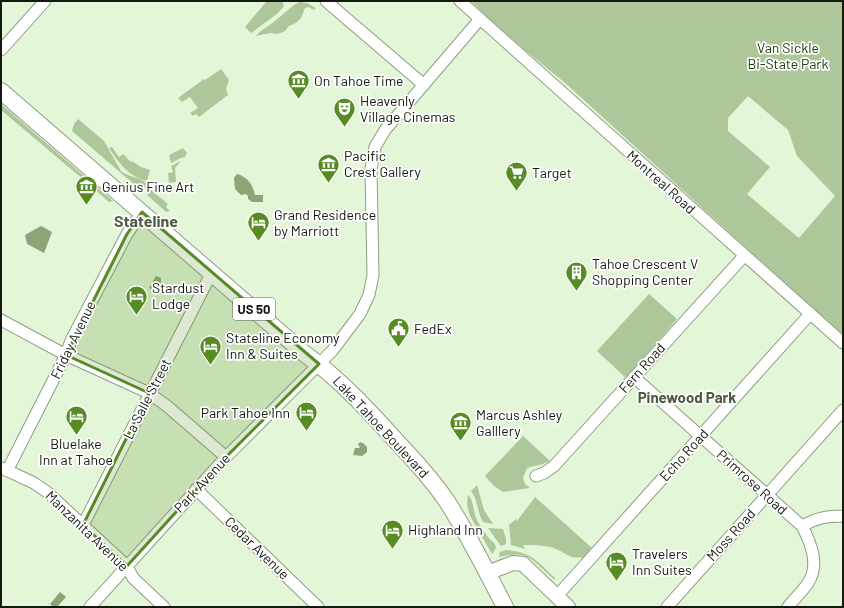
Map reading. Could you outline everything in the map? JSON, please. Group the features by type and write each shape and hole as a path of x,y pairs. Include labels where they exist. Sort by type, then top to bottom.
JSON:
{"highway":[{"name":"Lake Tahoe Boulevard","path":"1,91 356,397 435,485 468,536 505,607"}],"main road":[{"path":"488,573 509,564 520,563 529,569 568,607"}],"street":[{"path":"1,50 45,1"},
{"path":"326,1 424,85"},
{"name":"Montreal Road","path":"460,1 843,343"},
{"name":"Park Avenue","path":"90,607 226,457 332,351 360,314 369,295 373,270 371,169 375,147 385,130 480,19"},
{"name":"Friday Avenue","path":"4,469 66,355 77,329 123,241 142,212"},
{"name":"Fern Road","path":"536,476 544,473 554,466 744,256"},
{"name":"La Salle Street","path":"83,525 212,272"},
{"name":"Echo Road","path":"557,596 810,314"},
{"path":"1,320 66,355 149,394 167,406 226,457"},
{"name":"Primrose Road","path":"634,377 802,526 810,542 813,568 809,581 788,607"},
{"name":"Moss Road","path":"667,607 843,410"},
{"name":"Manzanita Avenue","path":"4,469 34,483 46,492 127,566 133,578 164,607"},
{"name":"Cedar Avenue","path":"196,490 318,607"},
{"path":"802,526 820,517 843,516"}],"highlighted area":[{"path":"142,212 319,364 226,457 127,566 83,525 149,393 66,355 127,234"}],"green space":[{"path":"267,1 282,1 284,6 277,14 251,33 245,27"},
{"name":"Van Sickle Bi-State Park","path":"471,1 843,1 843,336 564,82 493,23","holes":["748,96 788,130 797,156 835,196 799,238 747,194 770,167 728,131 728,118"]},
{"path":"299,2 307,3 316,8 314,10 308,7 305,8 301,18 296,23 289,26 285,31 278,34 270,33 256,36 260,31"},
{"path":"221,69 229,80 226,89 228,95 199,117 196,114 193,116 190,113 198,108 190,97 182,102 178,98 204,79 205,80"},
{"path":"1,104 113,201 109,202 87,181 1,110"},
{"path":"78,119 104,141 121,171 148,184 142,191 72,131 74,124"},
{"path":"112,147 119,157 123,154 131,162 132,161 141,167 150,170 147,181 135,177 125,169 109,148"},
{"path":"183,148 187,153 184,158 183,157 171,163 169,155"},
{"path":"181,161 175,168 176,182 169,183 168,173 173,172 171,166"},
{"path":"150,189 168,204 166,207 170,211 166,212 147,195 147,192"},
{"path":"649,294 677,319 626,378 597,351"},
{"path":"523,436 550,461 527,468 523,478 525,484 530,488 503,492 494,486 485,476"},
{"path":"477,485 484,510 493,524 483,522 481,518 475,498 471,491"},
{"path":"468,495 478,522 495,544 496,548 492,554 470,516 467,505"},
{"path":"535,497 592,548 585,557 573,557 546,546 523,545 525,549 511,545 509,525 516,519 517,521"},
{"path":"488,528 503,529 506,544 501,546"},
{"path":"506,550 522,553 534,558 555,578 555,580 536,563 525,556 509,555 499,557 500,552"}],"shaded area":[{"path":"237,174 244,177 249,182 255,195 263,195 263,202 252,202 248,199 246,194 241,195 235,189 234,178"},
{"path":"41,226 52,232 44,253 27,244 25,235"},
{"path":"156,276 161,278 161,284 157,289 152,290 149,288"},
{"path":"360,442 367,447 367,452 362,456 353,455 355,448 360,448 358,444"},
{"path":"60,592 66,597 57,607 53,607 50,604"}],"place":[{"name":"On Tahoe Time","path":"299,100"},
{"name":"Heavenly Village Cinemas","path":"345,128"},
{"name":"Pacific Crest Gallery","path":"329,184"},
{"name":"Target","path":"517,192"},
{"name":"Genius Fine Art","path":"86,206"},
{"name":"Grand Residence by Marriott","path":"258,242"},
{"name":"Tahoe Crescent V Shopping Center","path":"576,292"},
{"name":"Stardust Lodge","path":"137,316"},
{"name":"FedEx","path":"399,348"},
{"name":"Stateline Economy Inn & Suites","path":"211,366"},
{"name":"Park Tahoe Inn","path":"306,432"},
{"name":"Bluelake Inn at Tahoe","path":"76,436"},
{"name":"Marcus Ashley Galllery","path":"460,442"},
{"name":"Highland Inn","path":"393,550"},
{"name":"Travelers Inn Suites","path":"617,582"}],"district":[{"name":"Stateline","path":"146,221"},
{"name":"Pinewood Park","path":"687,398"}]}
